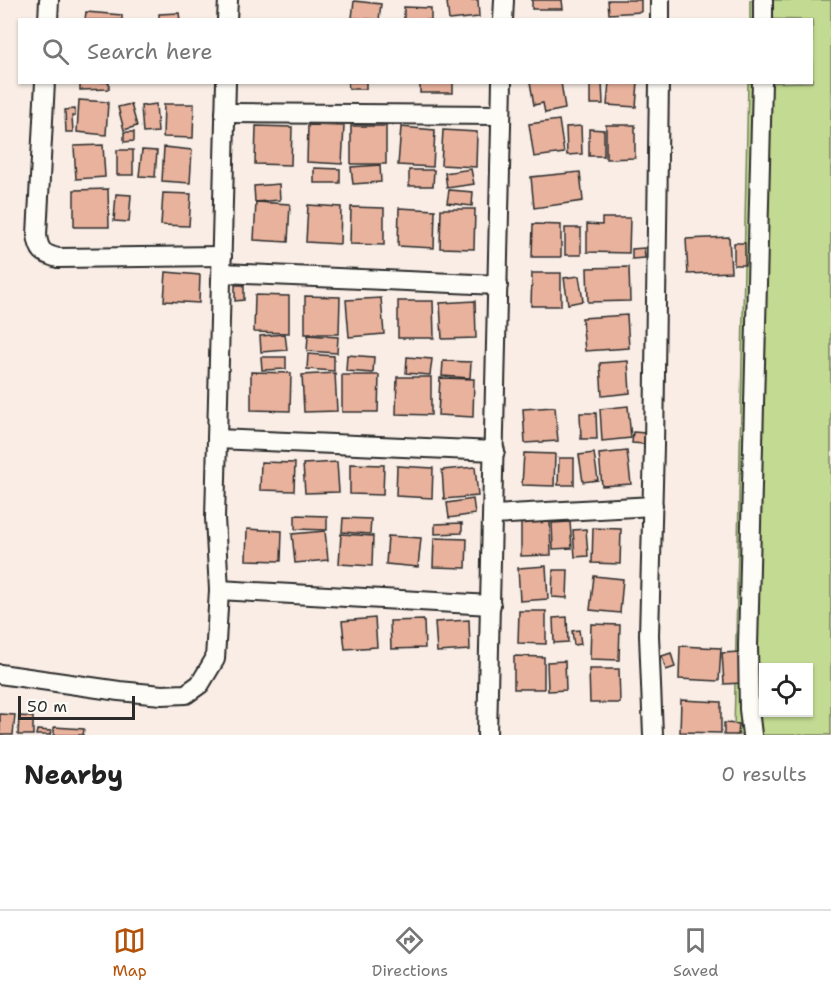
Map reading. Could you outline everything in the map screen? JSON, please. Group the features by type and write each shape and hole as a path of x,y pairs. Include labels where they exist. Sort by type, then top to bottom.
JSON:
{"street":[{"path":"48,18 49,0"},
{"path":"227,18 228,0"},
{"path":"503,18 504,0"},
{"path":"660,0 660,18"},
{"path":"763,18 764,0"},
{"path":"45,84 37,235 39,248 46,255 58,258 222,264 498,285"},
{"path":"0,674 119,692 186,694 200,684 215,659 219,590 215,518 226,84"},
{"path":"487,735 502,84"},
{"path":"653,735 649,635 659,84"},
{"path":"752,735 749,709 749,634 762,84"},
{"path":"225,114 501,115"},
{"path":"217,439 495,451"},
{"path":"493,515 653,506"},
{"path":"219,590 491,605"}],"green space":[{"path":"750,0 831,0 831,735 735,735 748,84 813,84 813,18 750,18"}],"building":[{"path":"444,0 478,0 479,17 449,18 447,2"},
{"path":"532,0 562,0 563,9 532,9"},
{"path":"608,0 641,0 641,12 609,14"},
{"path":"354,1 381,4 379,18 352,18"},
{"path":"404,7 431,8 431,18 404,18"},
{"path":"86,12 122,15 122,18 85,18"},
{"path":"179,13 180,18 159,18 159,14"},
{"path":"80,84 109,84 109,89 80,90"},
{"path":"348,84 366,84 366,89 349,89"},
{"path":"420,84 453,84 453,93 420,93"},
{"path":"530,84 561,84 565,109 545,113 543,103 534,105"},
{"path":"590,84 602,84 603,104 590,104"},
{"path":"609,84 638,84 636,107 607,105"},
{"path":"79,100 108,102 106,135 77,132"},
{"path":"131,104 137,126 124,130 118,107"},
{"path":"156,104 158,132 143,133 141,106"},
{"path":"164,104 194,104 193,138 163,137"},
{"path":"75,109 75,116 72,116 73,132 66,132 65,110"},
{"path":"559,120 564,153 534,157 529,124"},
{"path":"308,125 344,126 342,164 307,162"},
{"path":"606,125 635,125 635,158 606,159"},
{"path":"256,126 292,127 291,165 255,164"},
{"path":"351,126 386,126 386,164 351,164"},
{"path":"581,126 582,154 567,155 566,127"},
{"path":"401,127 435,130 433,167 398,165"},
{"path":"589,129 604,130 604,156 589,156"},
{"path":"443,130 477,132 476,167 441,165"},
{"path":"124,132 134,132 134,141 124,142"},
{"path":"103,145 105,177 76,179 74,146"},
{"path":"164,147 192,150 190,183 162,181"},
{"path":"117,150 133,150 133,175 117,175"},
{"path":"142,150 157,151 155,177 139,176"},
{"path":"380,165 381,182 353,184 351,167"},
{"path":"314,168 340,169 340,183 314,183"},
{"path":"471,169 474,184 447,188 445,173"},
{"path":"409,170 434,170 433,186 409,186"},
{"path":"580,172 583,201 534,208 531,177"},
{"path":"279,184 280,200 255,202 254,186"},
{"path":"108,189 109,227 74,227 74,190"},
{"path":"449,190 473,192 472,206 447,203"},
{"path":"163,193 191,194 189,226 161,225"},
{"path":"116,194 131,195 129,222 114,221"},
{"path":"256,202 290,204 288,242 254,240"},
{"path":"308,205 341,207 340,244 306,242"},
{"path":"351,207 384,208 384,245 350,244"},
{"path":"399,208 435,210 434,248 398,246"},
{"path":"441,209 475,209 474,249 440,248"},
{"path":"602,218 630,218 629,253 587,252 587,224 602,225"},
{"path":"533,224 561,225 561,257 532,257"},
{"path":"565,228 581,228 581,255 565,255"},
{"path":"729,237 731,272 688,274 686,239"},
{"path":"734,243 745,243 745,265 734,265"},
{"path":"644,248 645,258 632,259 632,249"},
{"path":"629,267 630,301 588,302 587,268"},
{"path":"166,272 200,275 199,303 164,301"},
{"path":"532,273 561,273 561,306 531,306"},
{"path":"579,276 583,301 568,304 564,278"},
{"path":"235,285 244,285 244,300 235,301"},
{"path":"255,295 289,296 289,333 254,332"},
{"path":"305,296 340,297 339,334 305,334"},
{"path":"381,298 384,334 349,337 346,300"},
{"path":"398,301 433,301 434,338 398,338"},
{"path":"475,301 476,338 442,339 440,303"},
{"path":"627,315 629,348 585,351 582,318"},
{"path":"285,334 287,350 261,352 260,336"},
{"path":"308,335 338,337 337,353 307,351"},
{"path":"308,354 334,356 334,371 307,369"},
{"path":"347,355 374,357 373,373 346,371"},
{"path":"261,357 286,357 286,369 262,370"},
{"path":"407,357 432,359 430,375 406,373"},
{"path":"443,361 471,362 470,378 442,376"},
{"path":"628,361 630,393 602,396 600,363"},
{"path":"251,372 291,373 290,411 251,410"},
{"path":"335,373 337,411 304,412 302,375"},
{"path":"342,375 379,375 378,412 342,412"},
{"path":"397,377 431,377 431,415 396,414"},
{"path":"440,378 474,379 473,417 438,415"},
{"path":"628,406 631,438 602,441 600,409"},
{"path":"555,407 558,441 525,443 523,409"},
{"path":"580,413 596,413 597,439 581,439"},
{"path":"633,432 645,433 644,444 632,443"},
{"path":"627,451 631,484 602,486 599,454"},
{"path":"524,453 555,454 554,486 522,485"},
{"path":"594,453 598,480 583,482 579,455"},
{"path":"559,458 574,458 574,485 558,485"},
{"path":"261,462 295,463 294,491 260,490"},
{"path":"337,462 339,492 305,493 303,464"},
{"path":"350,464 384,465 383,495 350,494"},
{"path":"397,466 433,468 432,498 396,496"},
{"path":"475,467 478,496 444,499 442,470"},
{"path":"473,499 475,514 449,518 447,503"},
{"path":"295,515 327,516 327,530 295,529"},
{"path":"343,518 371,519 370,534 342,532"},
{"path":"521,522 550,522 551,555 521,556"},
{"path":"570,522 572,548 553,549 552,523"},
{"path":"462,523 462,533 435,534 435,524"},
{"path":"593,528 621,529 620,564 592,563"},
{"path":"247,529 282,531 281,561 246,560"},
{"path":"586,529 588,556 575,557 573,530"},
{"path":"325,531 328,560 295,563 292,534"},
{"path":"341,534 373,536 372,566 339,564"},
{"path":"388,536 421,538 418,567 386,564"},
{"path":"434,538 467,539 466,568 433,567"},
{"path":"546,566 548,599 520,601 518,568"},
{"path":"553,570 568,570 567,598 552,597"},
{"path":"594,576 623,579 620,613 590,610"},
{"path":"519,611 546,611 546,644 518,643"},
{"path":"567,617 568,642 554,643 553,618"},
{"path":"375,618 377,647 345,649 342,621"},
{"path":"424,620 425,648 391,649 390,621"},
{"path":"469,620 470,650 437,652 435,622"},
{"path":"591,624 620,625 619,660 590,659"},
{"path":"579,630 581,644 574,645 572,631"},
{"path":"680,646 721,648 719,681 679,679"},
{"path":"740,652 742,683 724,684 722,653"},
{"path":"671,653 675,667 666,670 662,656"},
{"path":"514,656 544,657 544,689 514,689"},
{"path":"565,661 566,690 548,691 547,662"},
{"path":"589,669 619,669 620,703 590,703"},
{"path":"681,700 721,702 721,733 680,732"},
{"path":"0,714 15,715 13,735 0,735"},
{"path":"19,716 33,717 33,735 18,735"},
{"path":"724,723 739,724 738,735 724,735"},
{"path":"54,727 84,729 83,735 54,735"},
{"path":"37,730 51,731 50,735 36,735"}]}
